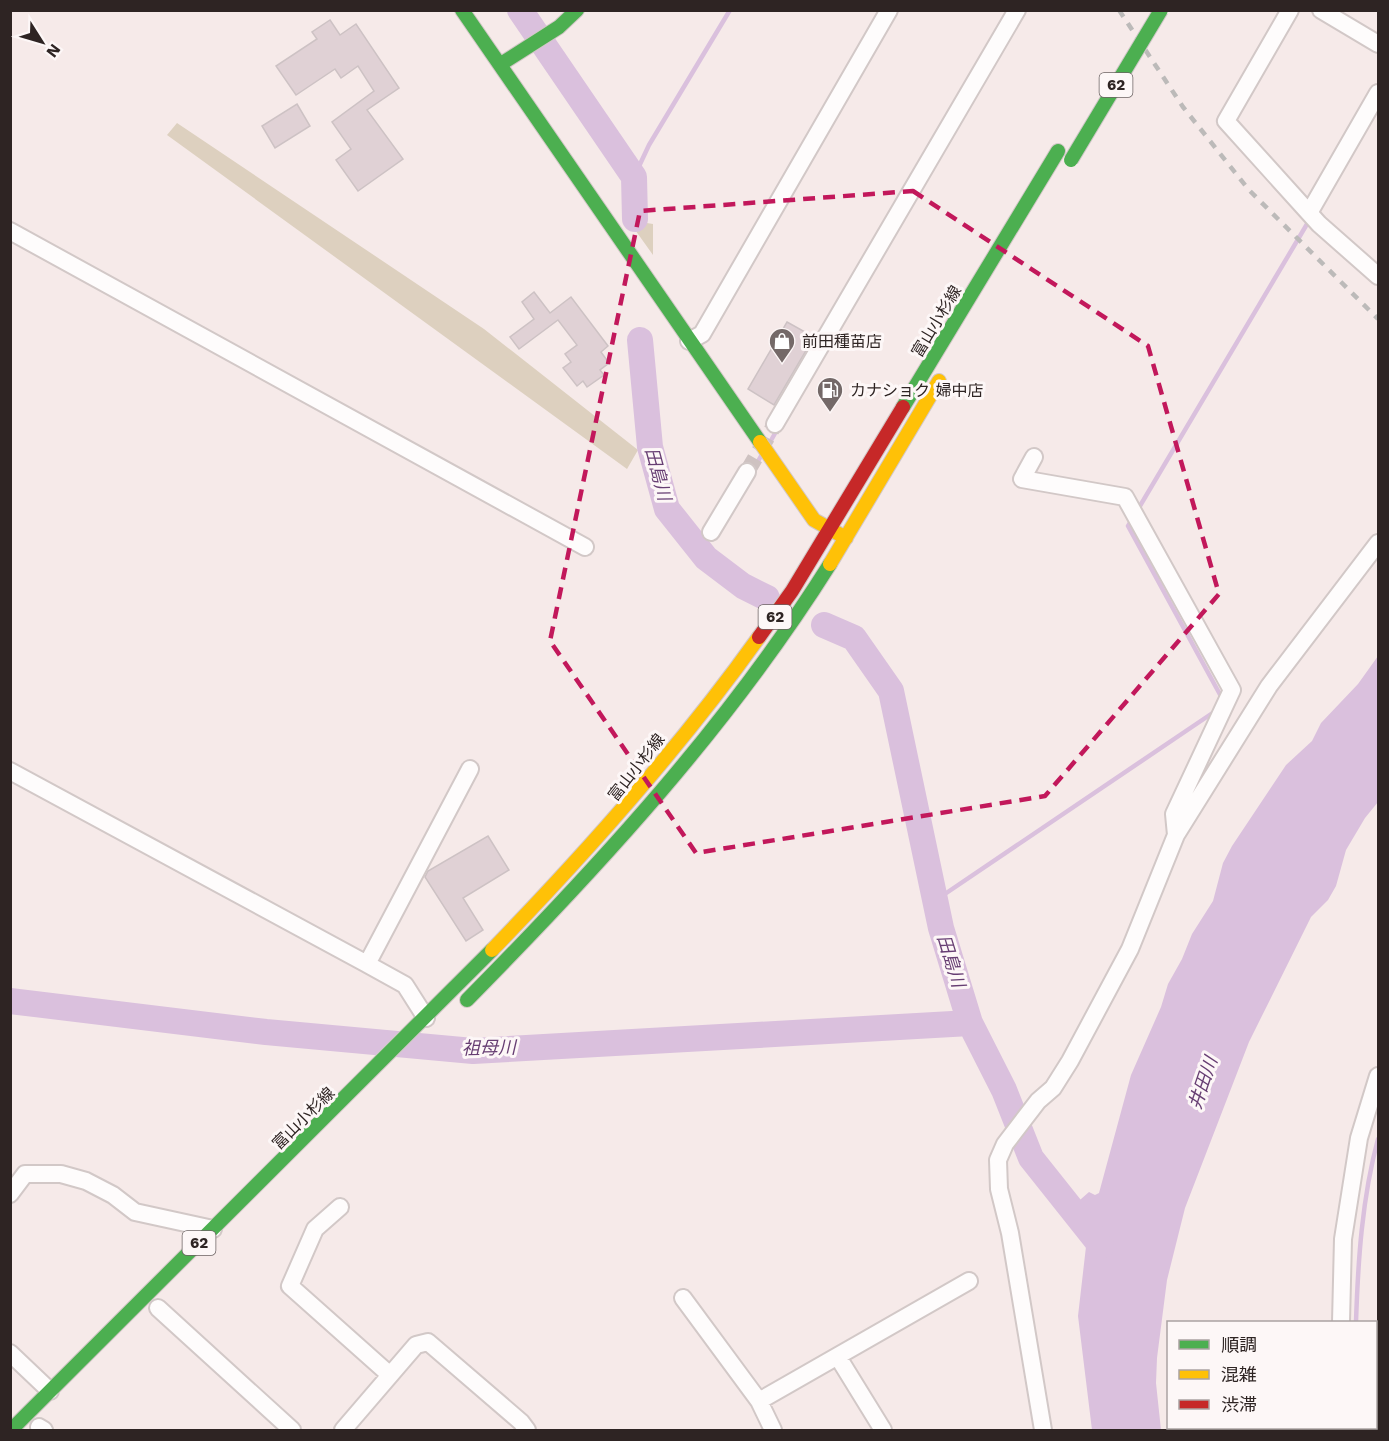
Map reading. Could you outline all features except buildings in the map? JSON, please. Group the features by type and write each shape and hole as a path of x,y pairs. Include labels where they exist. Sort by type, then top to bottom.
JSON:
{"main road":[{"path":"462,10 814,520 846,538"},
{"path":"501,64 552,31 577,10"},
{"name":"62","path":"1068,165 1161,10"},
{"name":"富山小杉線","path":"11,1431 388,1057 620,814 763,634 1061,146"},
{"name":"富山小杉線","path":"453,1014 578,889 676,777 776,645 846,538 949,365"}],"street":[{"path":"689,341 702,334 889,10"},
{"path":"1290,10 1226,121 1309,213 1378,276"},
{"path":"1321,10 1378,44"},
{"path":"776,424 1017,11"},
{"path":"1309,213 1378,93"},
{"path":"10,231 585,546"},
{"path":"1034,457 1022,479 1125,497 1232,690 1174,814 1176,836"},
{"path":"711,532 747,472"},
{"path":"1043,1431 1012,1245 999,1189 998,1160 1005,1144 1038,1101 1053,1088 1070,1061 1130,949 1176,836 1269,686 1378,543"},
{"path":"367,964 470,769"},
{"path":"10,771 405,985 421,1023"},
{"path":"1341,1321 1343,1239 1359,1138 1378,1076"},
{"path":"12,1188 25,1174 61,1174 86,1181 113,1195 135,1212 213,1229"},
{"path":"340,1207 315,1229 290,1286 390,1375"},
{"path":"759,1401 969,1281"},
{"path":"683,1298 759,1401 773,1431"},
{"path":"158,1307 292,1431"},
{"path":"343,1431 416,1345 428,1342 521,1422 527,1431"},
{"path":"10,1353 50,1391"},
{"path":"837,1357 883,1431"}],"highlighted area":[{"path":"913,191 1148,346 1219,594 1045,796 696,853 550,641 640,211"}],"shaded area":[{"path":"177,123 484,329 638,450 627,469 167,135"},
{"path":"628,220 653,224 653,255"}],"water":[{"name":"井田川","path":"1378,656 1378,802 1365,818 1346,850 1336,886 1328,900 1311,917 1249,1042 1185,1208 1167,1280 1157,1358 1156,1383 1161,1430 1092,1430 1078,1316 1087,1238 1073,1206 1089,1192 1095,1195 1099,1193 1131,1075 1161,1007 1168,984 1182,959 1192,934 1213,901 1223,863 1232,846 1286,765 1312,741 1321,723 1358,684"}],"waterway":[{"name":"田島川","path":"520,10 634,177 635,219"},
{"path":"634,177 649,145 730,10"},
{"path":"1137,511 1310,219"},
{"name":"田島川","path":"640,340 650,447 667,509 706,558 743,586 767,598"},
{"path":"769,444 778,428"},
{"path":"752,472 761,456"},
{"path":"1133,518 1128,526 1223,700"},
{"name":"田島川","path":"824,625 854,638 891,691 941,928 970,1023 1004,1090 1031,1158 1101,1246"},
{"path":"936,900 1217,710"},
{"name":"祖母川","path":"10,1001 266,1032 473,1051 970,1023"},
{"path":"1356,1321 1362,1230 1368,1184 1378,1139"}],"tunnel":[{"path":"747,472 775,424"}],"railway":[{"path":"1119,10 1183,107 1249,190 1378,319"}],"traffic: fast":[{"path":"462,10 760,442"},
{"path":"501,64 559,27 577,10"},
{"path":"1071,160 1161,10"},
{"path":"903,407 1058,151"},
{"path":"467,1000 614,845 706,737 791,624 830,564"},
{"path":"11,1430 492,950"}],"traffic: slow":[{"path":"830,564 939,381"},
{"path":"760,442 814,520 846,538"},
{"path":"492,950 563,876 631,799 697,719 759,637"}],"traffic: jam":[{"path":"759,637 792,591 903,407"}],"place":[{"name":"前田種苗店","path":"782,364"},
{"name":"カナショク 婦中店","path":"830,413"}]}
